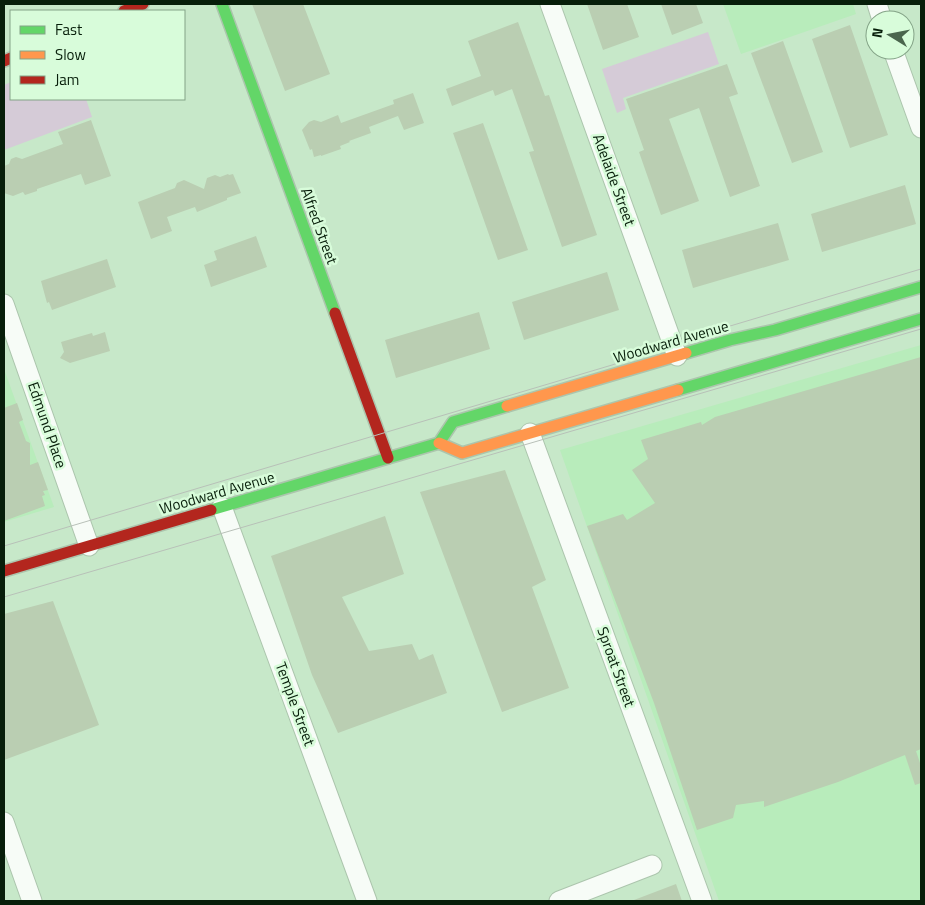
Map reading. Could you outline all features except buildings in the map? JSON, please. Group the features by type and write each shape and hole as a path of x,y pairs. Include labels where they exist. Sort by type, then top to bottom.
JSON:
{"main road":[{"path":"127,10 142,4"},
{"name":"Alfred Street","path":"222,4 388,458"},
{"name":"Woodward Avenue","path":"4,572 439,443 453,422 921,286"},
{"path":"439,443 462,453 921,319"}],"street":[{"name":"Adelaide Street","path":"550,4 677,356"},
{"path":"897,60 921,128"},
{"name":"Edmund Place","path":"4,304 89,546"},
{"name":"Sproat Street","path":"530,433 702,901"},
{"name":"Temple Street","path":"222,507 367,901"},
{"path":"4,822 32,901"},
{"path":"559,901 652,865"}],"shaded area":[{"path":"723,4 853,4 856,14 741,54"},
{"path":"708,32 719,64 623,98 626,109 617,113 602,69"},
{"path":"10,82 10,100 86,100 92,117 4,150 4,85"},
{"path":"921,345 921,901 719,901 560,450"},
{"path":"4,369 54,507 4,522"}],"tram line":[{"path":"4,546 612,365 710,332 921,269"},
{"path":"4,597 921,329"}],"traffic: fast":[{"path":"222,4 335,313"},
{"path":"686,353 730,340 775,330 921,287"},
{"path":"678,390 921,319"},
{"path":"211,510 439,443 453,422 507,406"}],"traffic: slow":[{"path":"507,406 686,353"},
{"path":"439,443 462,453 678,390"}],"traffic: jam":[{"path":"127,10 143,4"},
{"path":"4,61 10,58"},
{"path":"335,313 388,458"},
{"path":"4,571 211,510"}]}
